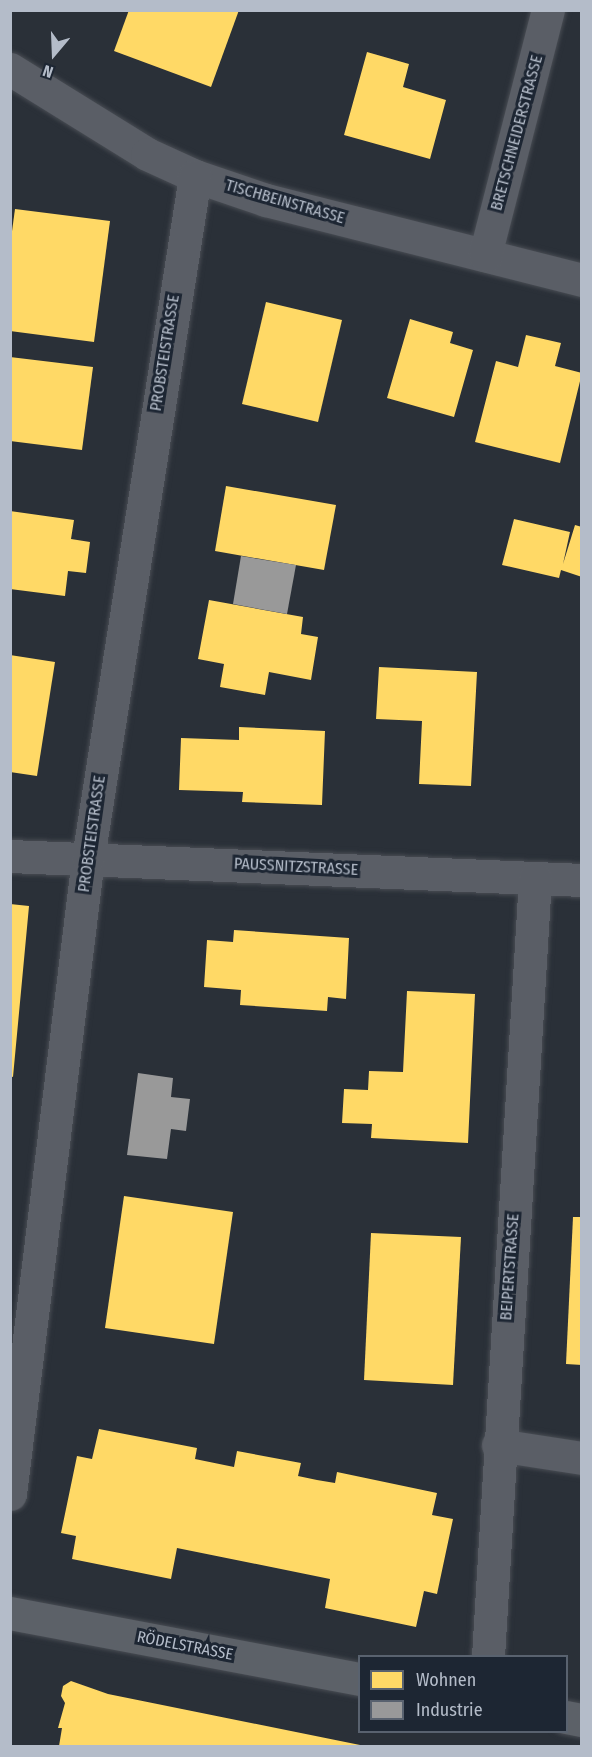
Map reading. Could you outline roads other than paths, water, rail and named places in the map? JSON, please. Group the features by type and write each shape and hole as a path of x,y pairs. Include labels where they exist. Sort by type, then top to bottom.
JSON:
{"main road":[{"name":"RÖDELSTRASSE","path":"10,1613 358,1679"}],"street":[{"name":"BRETSCHNEIDERSTRASSE","path":"485,255 549,10"},
{"name":"TISCHBEINSTRASSE","path":"10,69 147,154 195,176 266,200 582,280"},
{"name":"PROBSTEISTRASSE","path":"10,1494 88,858 195,176"},
{"name":"PAUSSNITZSTRASSE","path":"10,856 582,880"},
{"name":"BEIPERTSTRASSE","path":"488,1655 498,1445 535,878"},
{"path":"498,1445 582,1458"}]}
